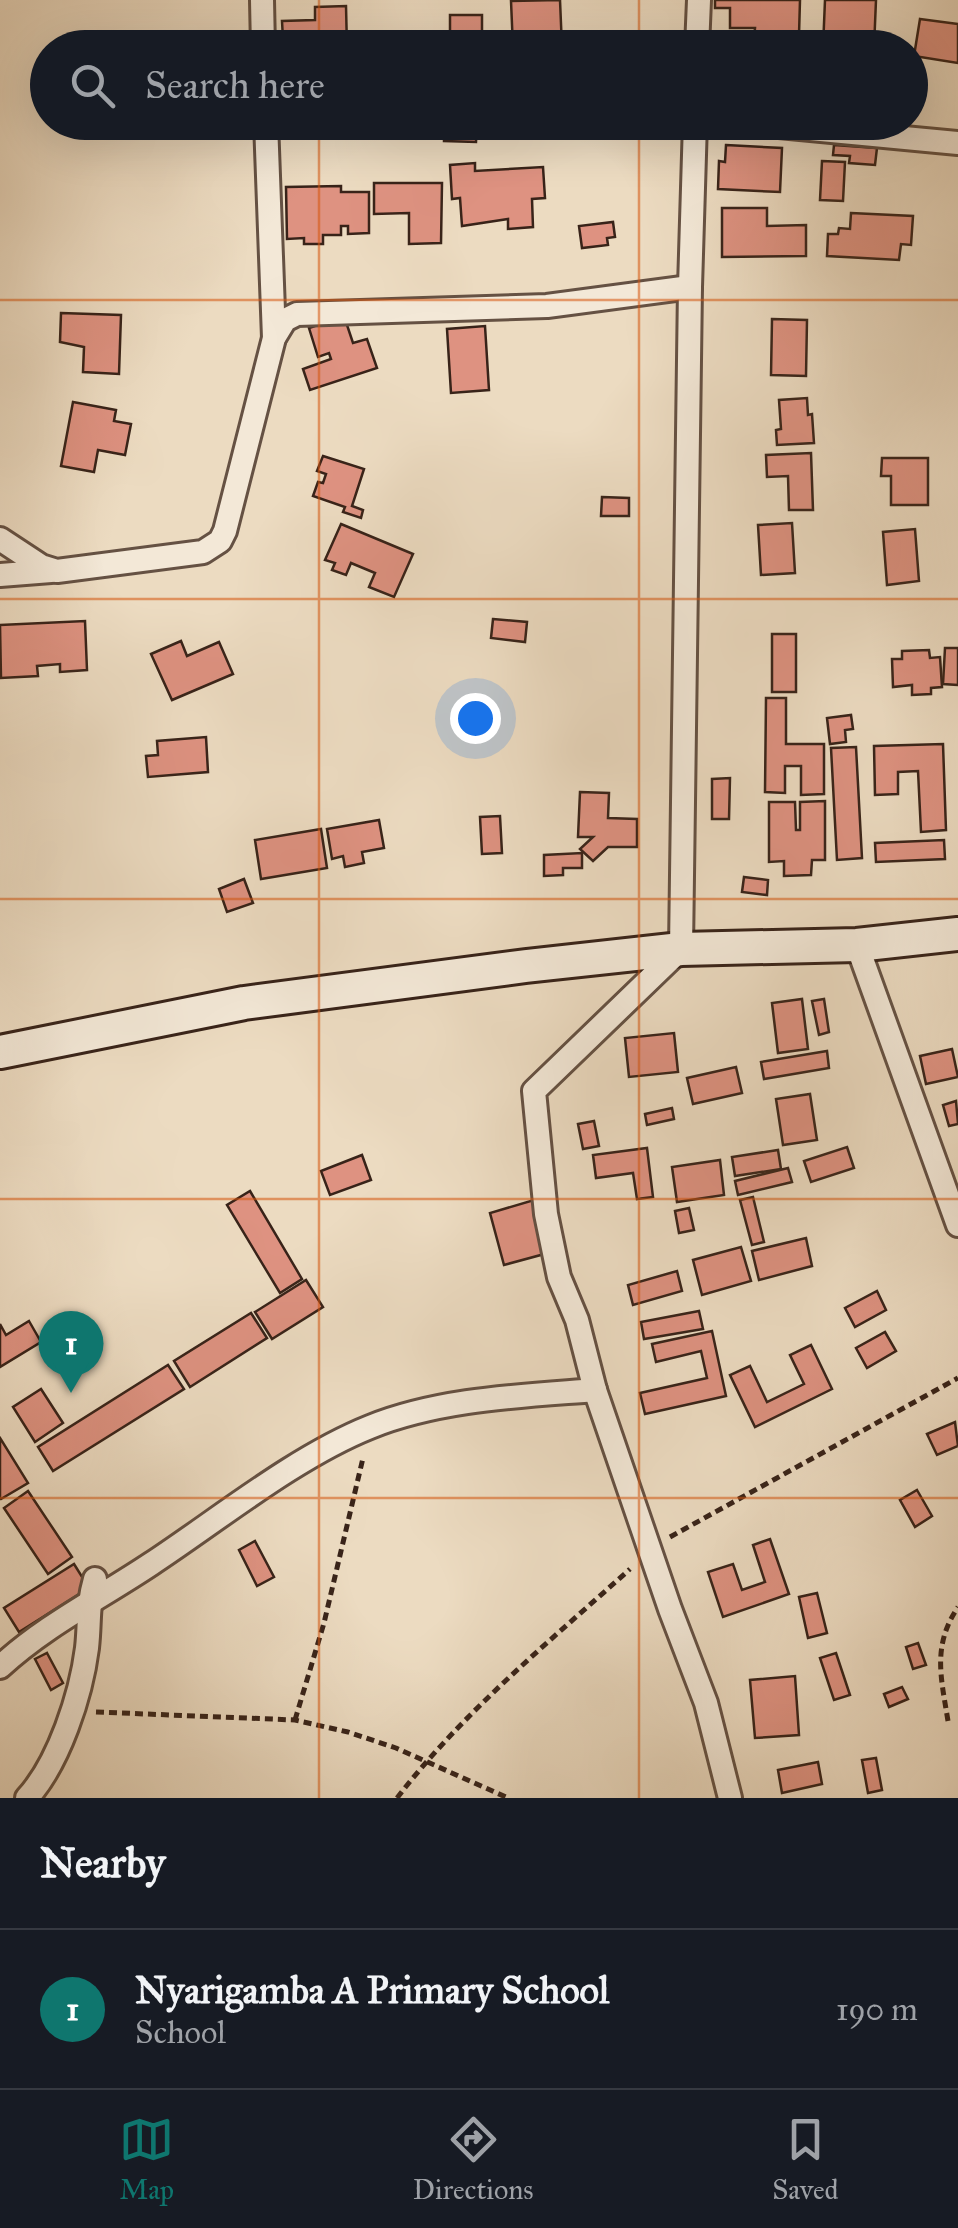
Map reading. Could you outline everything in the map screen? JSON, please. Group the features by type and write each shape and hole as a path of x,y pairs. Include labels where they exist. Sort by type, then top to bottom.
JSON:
{"street":[{"path":"262,0 263,30"},
{"path":"697,30 698,0"},
{"path":"267,140 274,338"},
{"path":"694,140 681,949 534,1091 546,1214 559,1278 577,1320 595,1390 670,1609 706,1703 730,1798"},
{"path":"917,140 958,144"},
{"path":"0,575 203,552 220,541 274,338 285,320 305,312 547,306 690,287"},
{"path":"0,539 41,566 58,571"},
{"path":"0,1052 244,1003 526,966 681,949 857,945 958,934"},
{"path":"857,945 958,1226"},
{"path":"0,1667 48,1629 274,1482 371,1426 462,1404 595,1390"},
{"path":"26,1798 50,1767 71,1710 87,1648 87,1607 95,1579"}],"path":[{"path":"295,1720 324,1624 371,1426"},
{"path":"948,1721 940,1648 944,1628 958,1608"},
{"path":"71,1710 204,1719 295,1720 396,1748 508,1798"}],"building":[{"path":"560,0 561,30 512,30 511,1"},
{"path":"715,0 800,0 799,30 730,28 730,8 715,8"},
{"path":"825,0 876,0 875,30 824,30"},
{"path":"346,6 347,30 282,30 282,21 315,20 315,7"},
{"path":"450,15 482,15 482,30 450,30"},
{"path":"920,19 958,24 958,63 928,58 928,30 918,30"},
{"path":"726,145 782,148 780,192 718,189 719,161 725,162"},
{"path":"834,145 877,148 875,165 849,163 850,156 833,155"},
{"path":"822,161 845,162 843,201 820,200"},
{"path":"475,163 475,171 543,167 545,198 532,199 533,227 508,229 508,219 462,226 460,198 452,199 450,165"},
{"path":"374,183 442,183 441,243 409,244 409,213 374,214"},
{"path":"341,186 341,192 369,192 369,233 348,234 348,226 341,226 341,235 323,235 323,244 304,244 304,238 287,239 286,187"},
{"path":"722,208 767,208 767,226 806,225 806,256 722,257"},
{"path":"851,213 913,216 911,245 901,244 899,260 827,256 828,234 838,234 839,228 850,229"},
{"path":"613,222 615,237 607,238 608,245 582,248 579,226"},
{"path":"61,313 121,315 119,374 83,372 84,347 60,342"},
{"path":"344,316 353,343 367,339 377,368 310,390 303,369 331,359 329,353 318,357 309,328"},
{"path":"772,319 807,320 806,376 771,375"},
{"path":"485,326 489,390 451,393 447,329"},
{"path":"807,398 814,443 777,445 776,430 781,429 779,400"},
{"path":"73,402 116,410 114,421 131,424 125,455 98,450 94,472 61,466"},
{"path":"811,453 813,510 789,510 788,476 767,477 766,455"},
{"path":"323,456 364,469 352,506 363,510 361,518 343,512 345,507 313,496 326,474 317,471"},
{"path":"882,458 928,458 928,505 891,505 891,476 881,476"},
{"path":"602,497 629,498 629,516 601,516"},
{"path":"792,523 795,573 761,575 758,525"},
{"path":"341,524 413,554 394,597 369,587 375,573 351,563 346,575 332,570 335,563 325,560"},
{"path":"915,529 919,581 887,585 883,532"},
{"path":"493,619 527,622 525,642 491,638"},
{"path":"85,621 87,670 60,672 60,664 37,666 38,676 1,678 0,625"},
{"path":"772,634 796,634 796,692 772,692"},
{"path":"181,641 187,656 219,642 233,674 172,700 151,654"},
{"path":"945,648 958,648 958,685 943,684"},
{"path":"929,650 930,658 940,657 942,687 931,688 931,694 912,695 912,685 893,687 892,659 902,659 902,651"},
{"path":"766,698 786,698 786,744 824,744 824,794 801,795 801,766 785,766 785,793 765,792"},
{"path":"851,715 853,729 845,730 846,742 830,744 827,718"},
{"path":"206,737 208,772 148,777 146,756 158,755 157,741"},
{"path":"943,744 946,830 921,832 918,771 898,772 898,794 875,795 874,746"},
{"path":"856,747 862,858 837,860 831,748"},
{"path":"730,778 729,819 712,819 712,779"},
{"path":"580,792 609,793 608,818 637,819 637,847 608,847 593,861 580,849 593,837 578,837"},
{"path":"825,801 825,860 812,860 811,875 784,876 784,861 769,862 769,802 795,802 796,830 800,830 800,802"},
{"path":"500,816 502,853 482,854 480,817"},
{"path":"379,820 384,848 362,852 364,863 345,867 343,856 332,859 327,829"},
{"path":"321,829 327,868 261,879 255,840"},
{"path":"944,840 945,859 876,862 875,843"},
{"path":"582,853 582,868 563,868 563,875 544,876 544,855"},
{"path":"744,877 768,880 767,895 742,892"},
{"path":"244,879 253,903 227,912 219,889"},
{"path":"802,999 808,1049 778,1053 772,1003"},
{"path":"824,999 829,1032 819,1035 812,1001"},
{"path":"674,1033 678,1072 629,1077 625,1038"},
{"path":"952,1049 958,1077 926,1084 920,1056"},
{"path":"827,1051 829,1068 764,1079 761,1062"},
{"path":"736,1067 742,1093 693,1104 687,1078"},
{"path":"810,1094 817,1140 783,1145 776,1099"},
{"path":"956,1101 958,1124 949,1126 943,1105"},
{"path":"672,1108 674,1119 647,1125 645,1114"},
{"path":"594,1121 599,1146 583,1149 578,1124"},
{"path":"847,1147 854,1168 811,1182 804,1161"},
{"path":"647,1148 653,1197 637,1199 633,1173 596,1178 593,1155"},
{"path":"778,1150 781,1169 735,1176 732,1157"},
{"path":"362,1155 371,1180 330,1195 321,1171"},
{"path":"720,1160 724,1195 677,1202 672,1167"},
{"path":"788,1168 792,1182 738,1195 735,1181"},
{"path":"250,1191 302,1279 280,1293 227,1205"},
{"path":"753,1197 764,1242 752,1245 740,1200"},
{"path":"534,1200 548,1253 504,1265 490,1213"},
{"path":"689,1208 694,1230 679,1233 675,1211"},
{"path":"806,1238 812,1266 759,1280 752,1251"},
{"path":"741,1247 751,1281 702,1295 693,1260"},
{"path":"677,1271 682,1291 633,1305 628,1285"},
{"path":"306,1280 323,1307 272,1339 255,1312"},
{"path":"877,1291 886,1310 855,1327 845,1308"},
{"path":"699,1311 703,1329 644,1339 641,1322"},
{"path":"251,1313 267,1338 190,1387 174,1361"},
{"path":"29,1321 41,1342 0,1367 0,1324 6,1335"},
{"path":"712,1331 726,1396 645,1414 640,1393 707,1378 701,1351 656,1362 652,1344"},
{"path":"885,1332 896,1351 867,1368 856,1348"},
{"path":"811,1345 832,1389 755,1427 730,1375 750,1366 767,1402 804,1384 790,1355"},
{"path":"168,1365 184,1389 53,1471 38,1447"},
{"path":"41,1389 63,1423 35,1442 13,1407"},
{"path":"955,1422 958,1446 937,1455 927,1434"},
{"path":"0,1438 28,1483 1,1499 0,1498"},
{"path":"917,1490 932,1516 915,1527 900,1500"},
{"path":"28,1491 72,1557 48,1574 4,1508"},
{"path":"770,1539 789,1594 723,1617 708,1572 733,1564 742,1590 765,1582 753,1545"},
{"path":"255,1541 274,1577 257,1586 239,1550"},
{"path":"74,1564 89,1588 19,1632 4,1608"},
{"path":"817,1593 827,1633 808,1638 799,1597"},
{"path":"918,1643 926,1665 913,1669 906,1647"},
{"path":"47,1653 63,1683 51,1690 35,1659"},
{"path":"836,1653 850,1695 834,1700 820,1658"},
{"path":"795,1676 799,1735 755,1738 750,1680"},
{"path":"902,1687 908,1699 889,1707 884,1694"},
{"path":"876,1758 882,1790 868,1793 862,1760"},
{"path":"818,1762 822,1784 782,1793 778,1770"}],"place":[{"name":"Nyarigamba A Primary School","path":"71,1393"}]}
